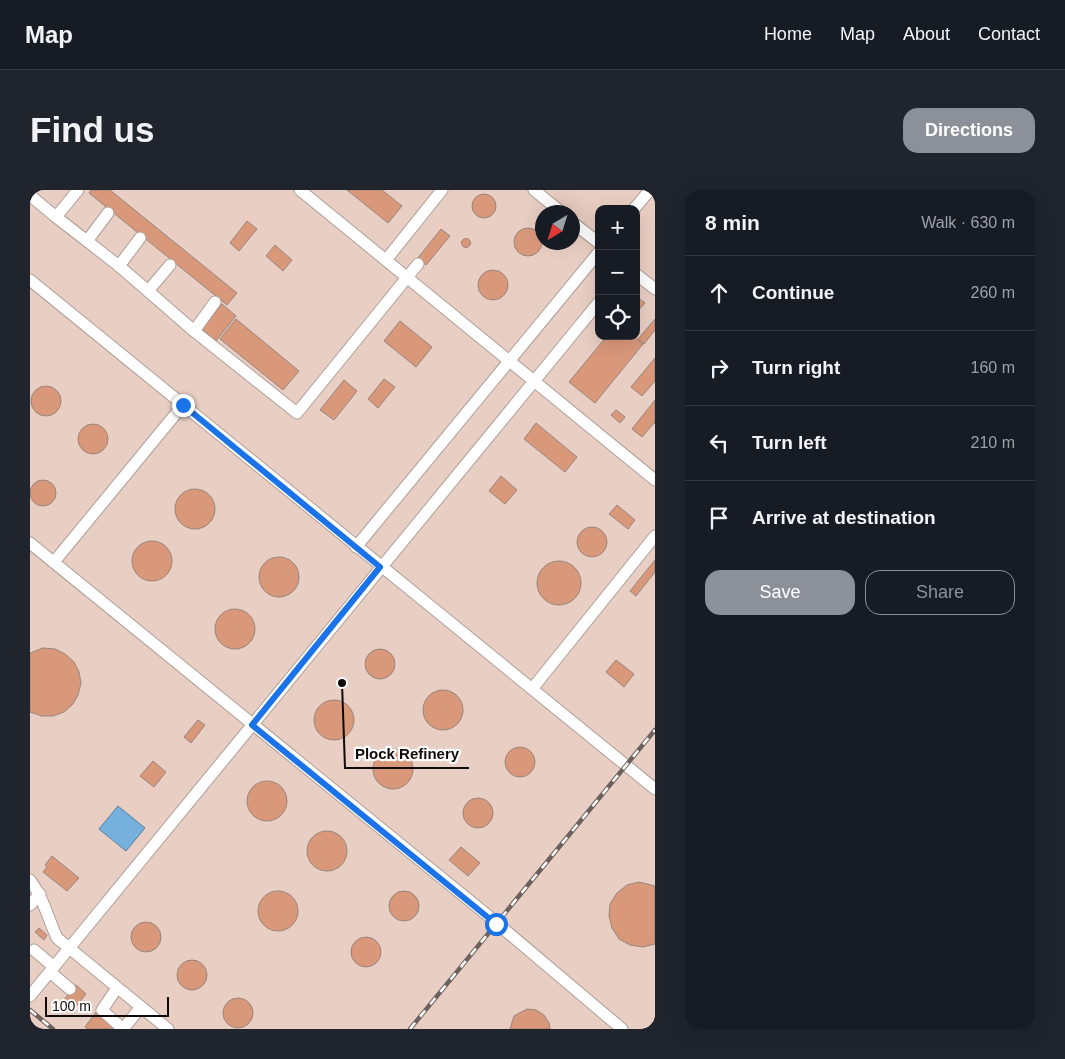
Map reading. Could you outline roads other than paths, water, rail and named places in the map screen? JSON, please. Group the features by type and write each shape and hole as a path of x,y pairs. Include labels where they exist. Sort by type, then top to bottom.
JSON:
{"lane":[{"path":"56,217 78,190"},
{"path":"300,190 655,480"},
{"path":"386,260 442,190"},
{"path":"637,205 650,190"},
{"path":"540,192 554,205"},
{"path":"33,196 194,331 297,413 418,264"},
{"path":"87,241 108,214"},
{"path":"580,228 595,240"},
{"path":"118,266 140,238"},
{"path":"356,547 595,257"},
{"path":"148,291 170,265"},
{"path":"640,277 655,289"},
{"path":"30,280 380,567 655,789"},
{"path":"194,331 215,302"},
{"path":"30,996 595,307"},
{"path":"54,562 183,405"},
{"path":"532,689 655,536"},
{"path":"30,543 486,914 622,1029"},
{"path":"30,880 40,894 57,938 168,1029"},
{"path":"30,905 40,894"},
{"path":"34,950 70,989"},
{"path":"117,988 102,1010 123,1029 140,1007"}],"water":[{"path":"118,806 145,828 126,851 99,829"}],"railway":[{"path":"410,1029 655,730"},
{"path":"30,1010 53,1029"},
{"path":"30,1026 33,1029"}],"place":[{"name":"Plock Refinery","path":"342,683"}]}
